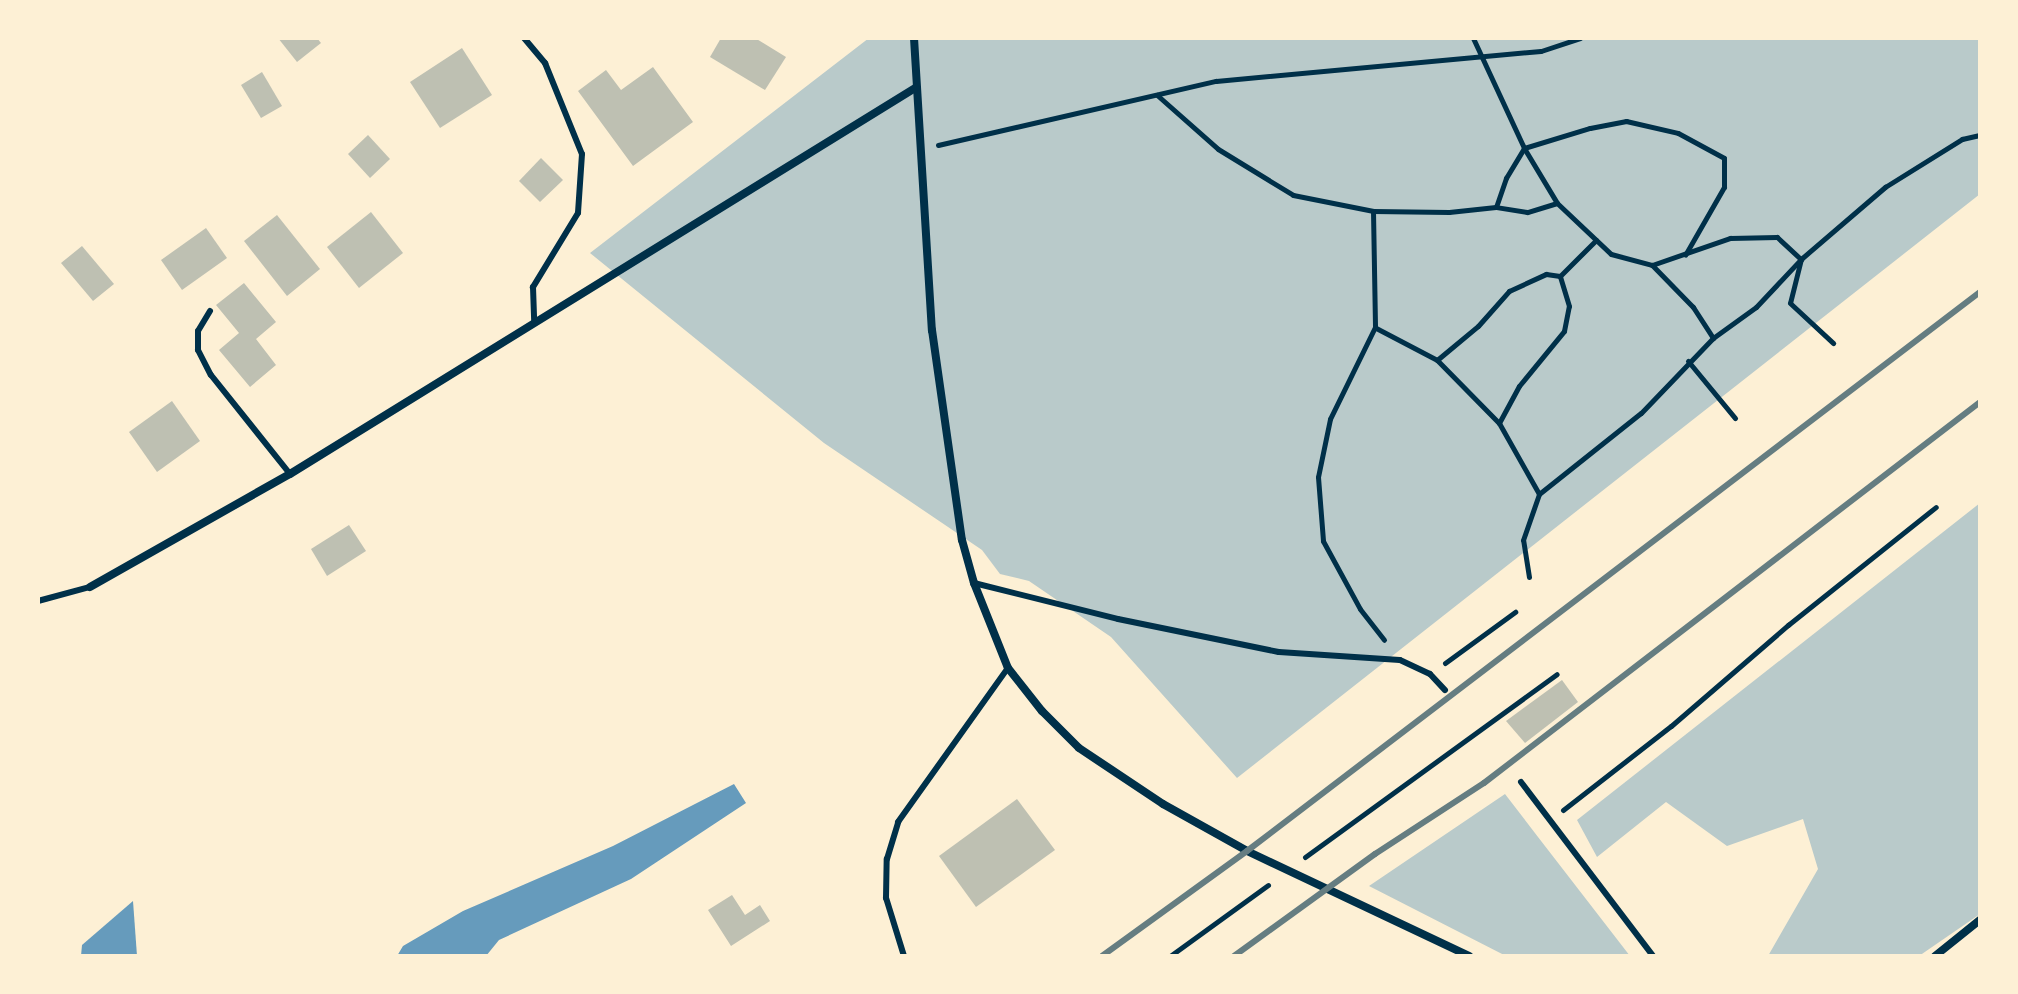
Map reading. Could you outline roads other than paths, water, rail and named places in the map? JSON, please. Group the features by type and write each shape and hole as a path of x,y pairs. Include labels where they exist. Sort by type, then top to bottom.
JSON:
{"street":[{"path":"914,38 932,330 962,540 974,583 1008,668 1042,711 1079,748 1163,804 1247,851 1469,956"},
{"path":"90,587 290,474 534,320 915,88"},
{"path":"1935,956 1980,920"}],"lane":[{"path":"524,38 545,63 582,154 578,213 533,287 534,320"},
{"path":"210,311 198,331 198,350 211,375 290,474"},
{"path":"974,583 1118,619 1279,652 1400,660 1430,674 1445,690"},
{"path":"38,601 90,587"},
{"path":"904,956 886,898 887,859 898,822 1008,668"},
{"path":"1521,782 1653,956"}],"water":[{"path":"734,784 746,803 631,879 499,940 486,956 397,956 403,946 463,911 613,846"},
{"path":"133,901 137,956 81,956 82,945"}],"railway":[{"path":"1102,956 1247,851 1980,292"},
{"path":"1234,956 1375,854 1484,783 1980,402"}]}
